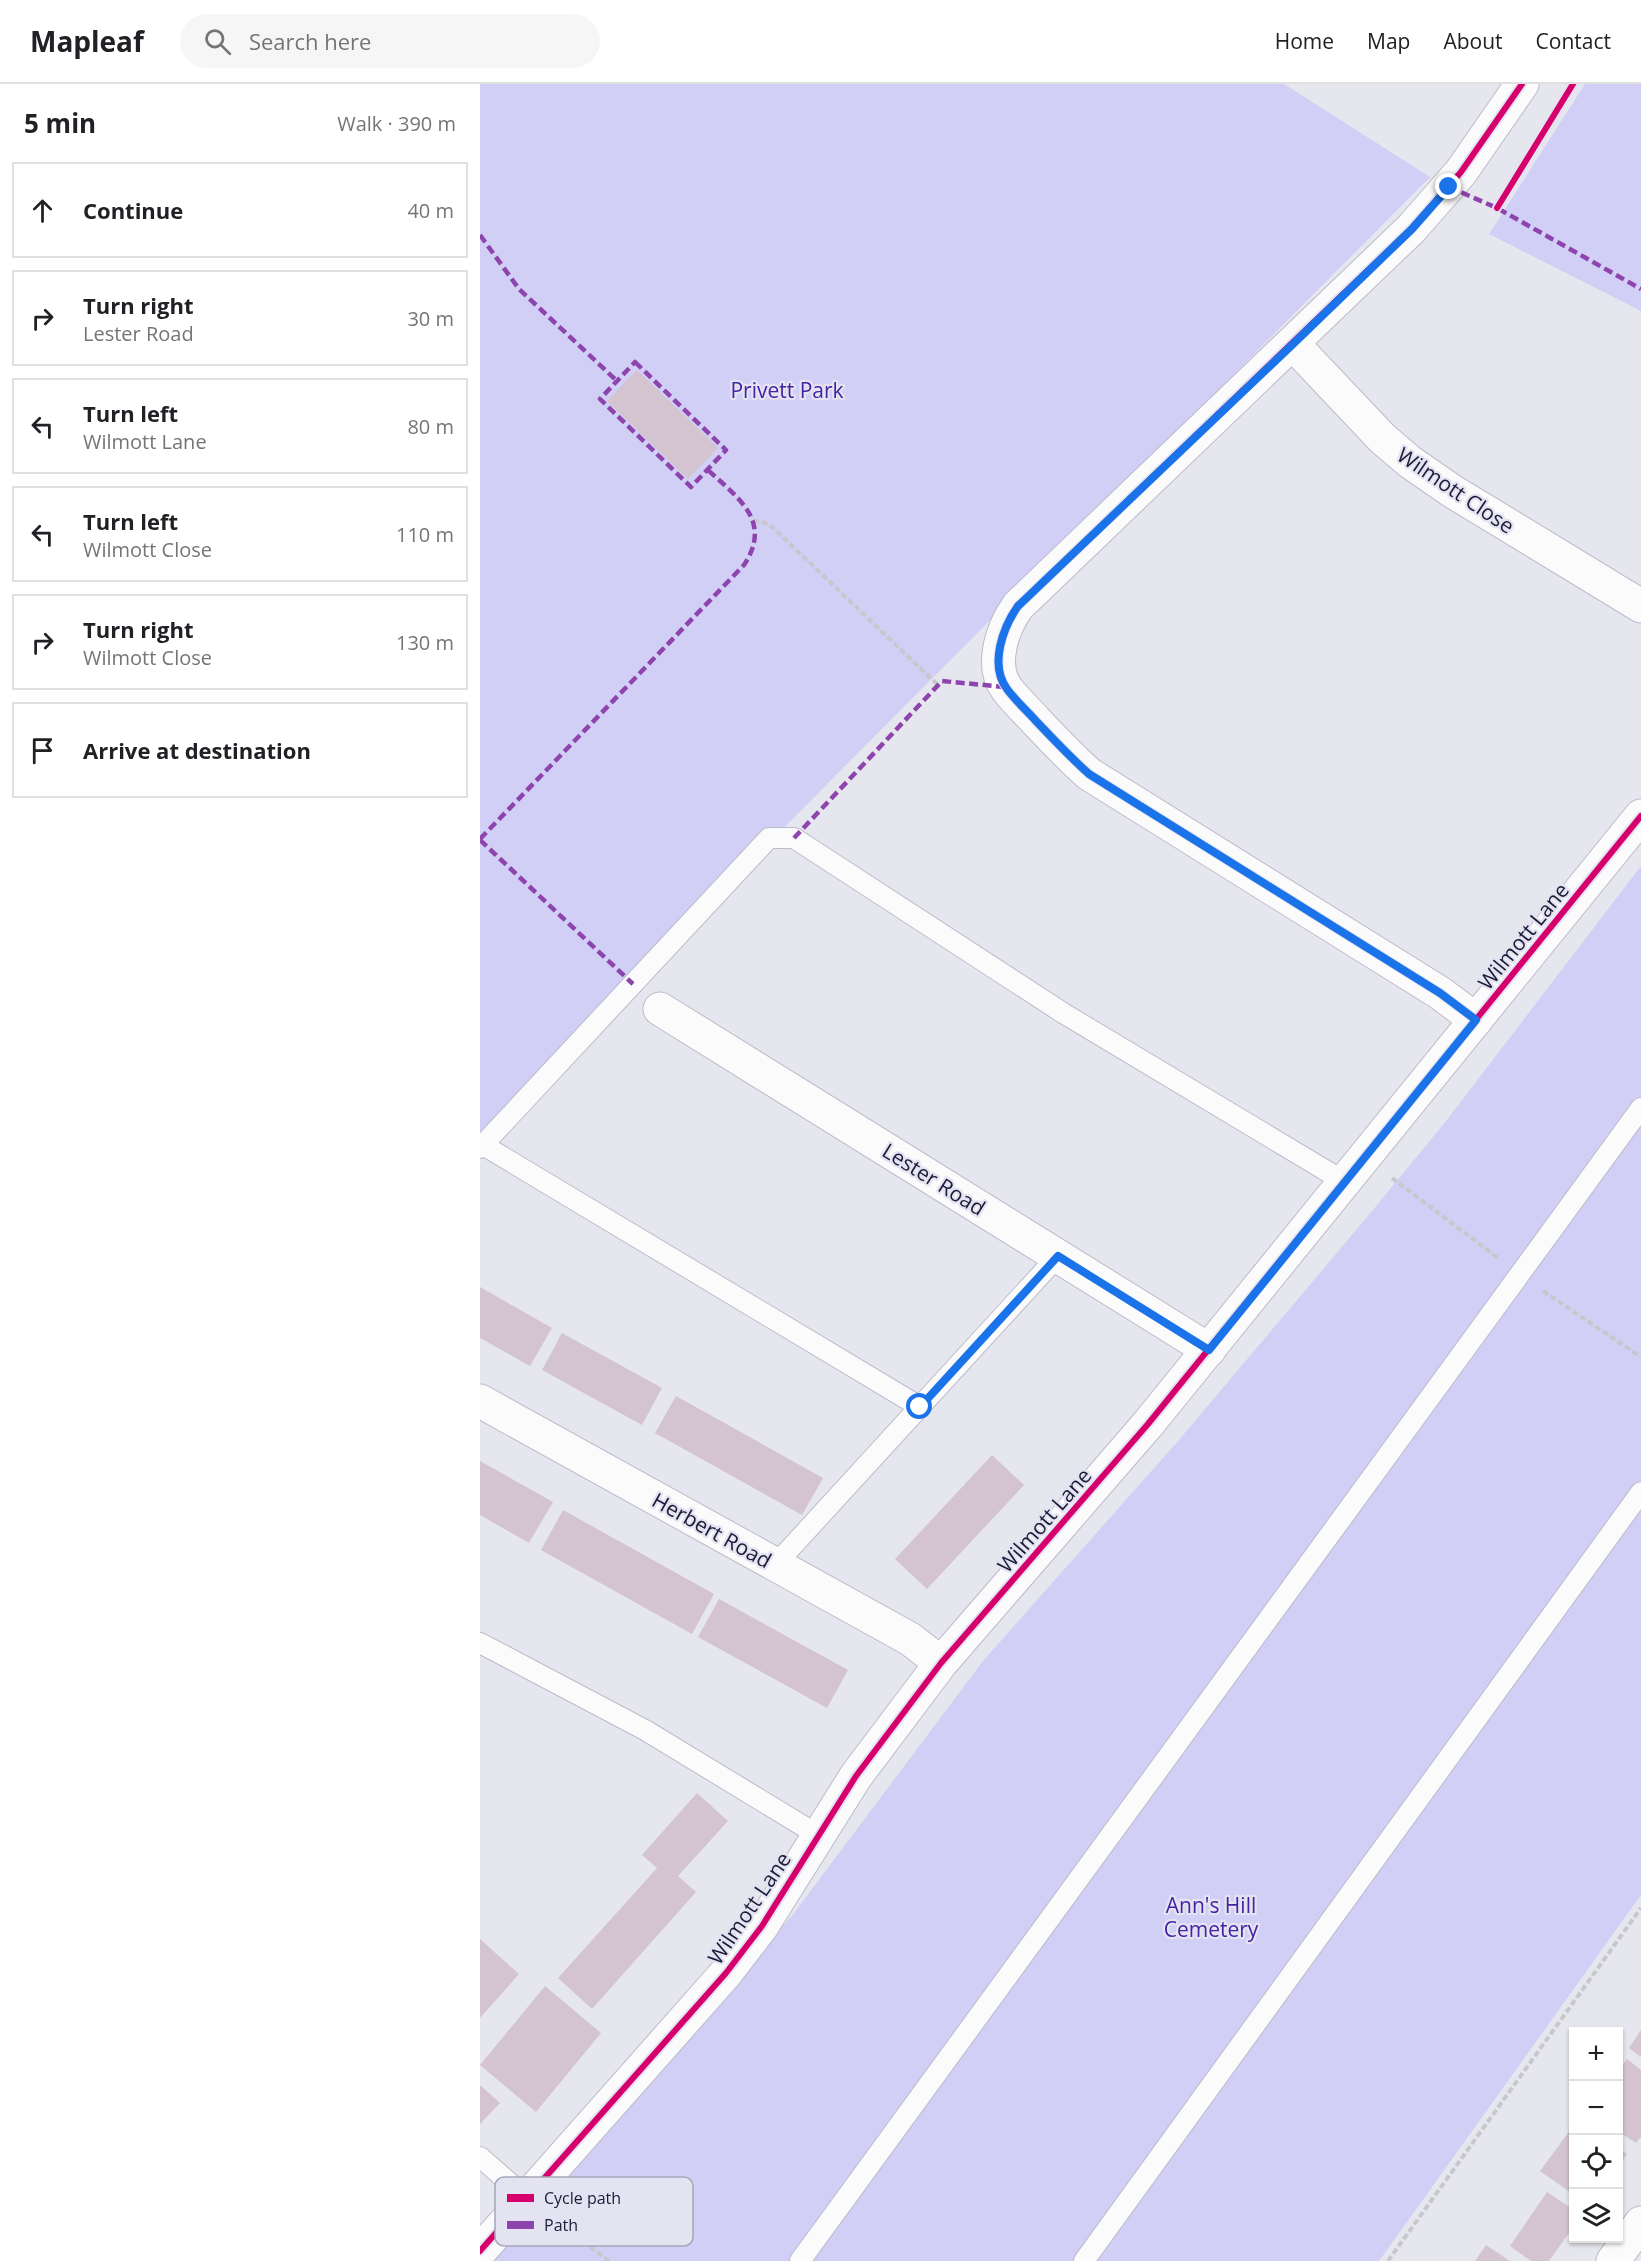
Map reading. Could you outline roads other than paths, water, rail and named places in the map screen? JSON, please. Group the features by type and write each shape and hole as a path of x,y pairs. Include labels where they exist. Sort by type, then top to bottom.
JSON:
{"street":[{"path":"1476,1020 1440,993 1089,774 1061,749 1005,687 1000,669 1000,646 1006,623 1018,606 1293,344 1432,207 1467,165 1516,93"},
{"name":"Wilmott Close","path":"1293,344 1382,438 1410,462 1459,496 1641,606"},
{"name":"Wilmott Lane","path":"545,2177 733,1964 762,1926 818,1835 877,1746 941,1663 1119,1459 1641,816"},
{"name":"Lester Road","path":"660,1009 1209,1350"},
{"name":"Herbert Road","path":"480,1401 910,1640 941,1663"},
{"path":"1613,2261 1641,2223"},
{"name":"Wilmott Lane","path":"480,2251 495,2234"}],"lane":[{"path":"920,1407 481,1146 769,838 794,838 1063,1013 1345,1182"},
{"path":"633,984 660,1009"},
{"path":"800,2261 1641,1108"},
{"path":"775,1564 1058,1256"},
{"path":"1084,2261 1641,1492"},
{"path":"480,1643 645,1730 818,1835"},
{"path":"480,2157 503,2177"}],"park label":[{"name":"Privett Park","path":"787,390"},
{"name":"Ann's Hill Cemetery","path":"1211,1917"}]}
